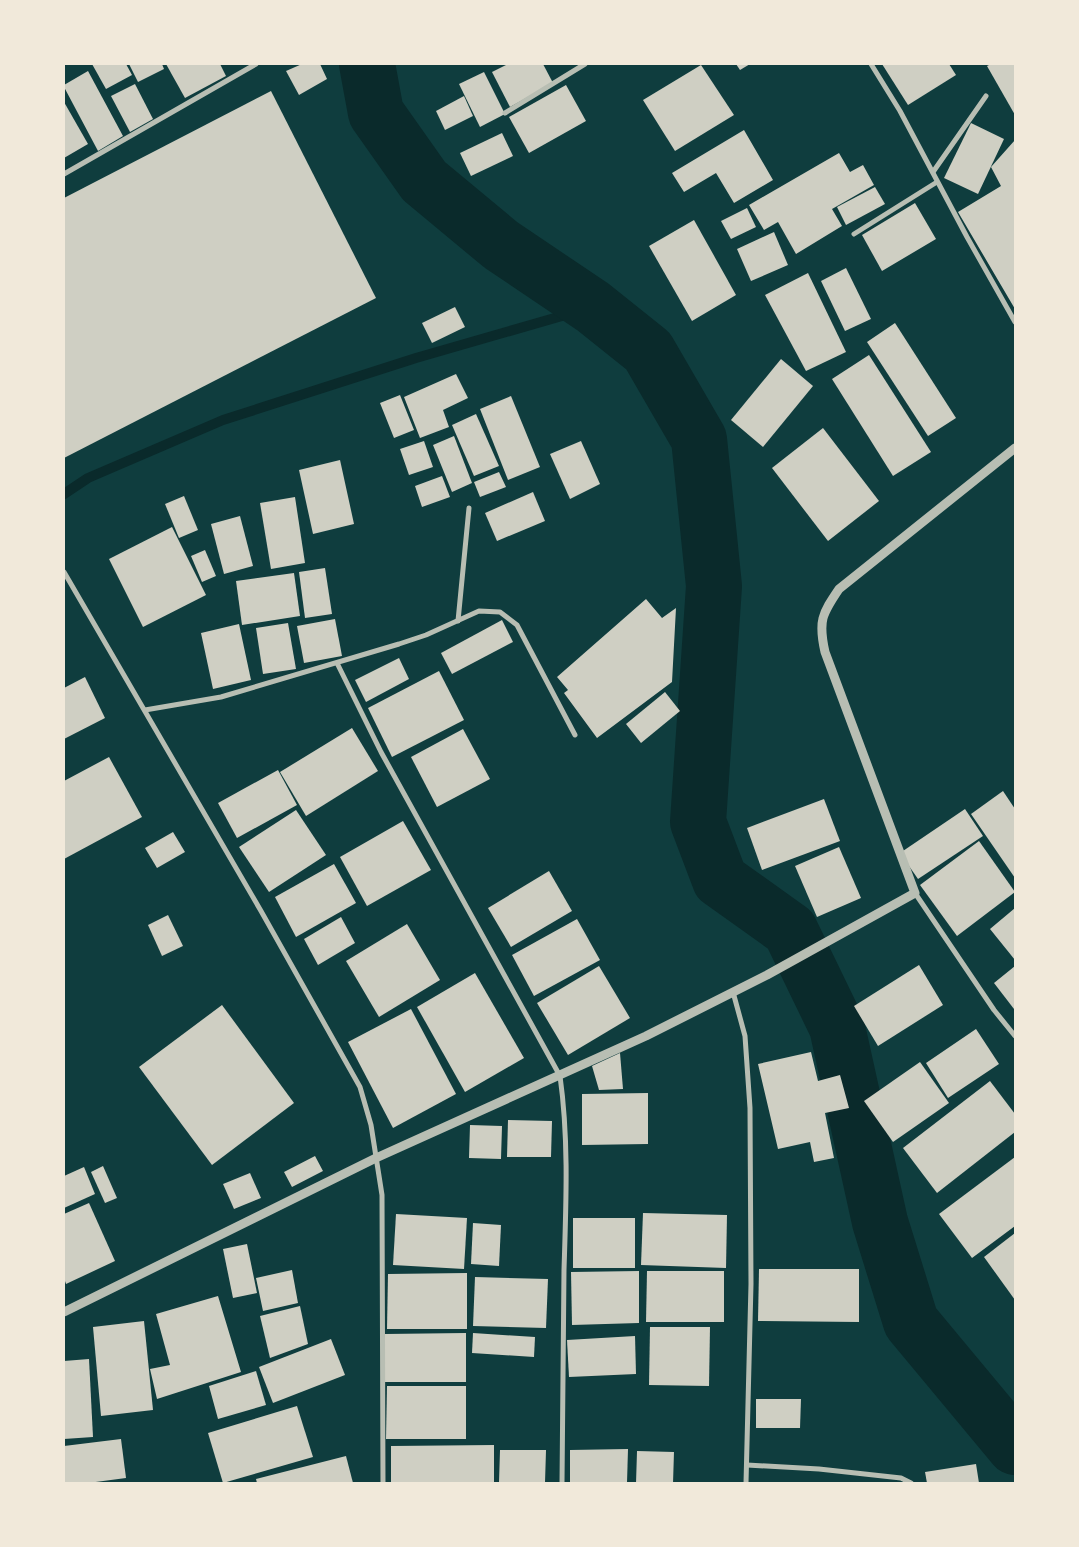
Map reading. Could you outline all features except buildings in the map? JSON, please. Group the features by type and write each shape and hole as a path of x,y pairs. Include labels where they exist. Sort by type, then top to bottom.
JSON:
{"street":[{"path":"64,174 256,64"},
{"path":"505,113 585,64"},
{"path":"871,64 900,111 1015,322"},
{"path":"933,172 986,96"},
{"path":"854,234 937,182"},
{"path":"1015,448 839,589 823,612 821,635 825,652 915,893 994,1010 1015,1036"},
{"path":"458,621 469,508"},
{"path":"64,572 360,1087 371,1126 382,1204 382,1483"},
{"path":"145,710 221,697 337,663 426,635 485,610 500,612 517,625 575,735"},
{"path":"337,663 380,752 560,1076 565,1112 566,1165 562,1362 562,1483"},
{"path":"64,1312 376,1158 560,1076 733,992 915,893"},
{"path":"733,992 745,1036 750,1108 751,1274 746,1483"},
{"path":"747,1465 819,1469 900,1478 911,1483"}],"waterway":[{"path":"367,64 376,113 424,181 501,245 593,307 648,351 699,439 714,586 698,822 720,880 790,930 837,1027 880,1222 911,1322 1015,1447"},
{"path":"64,494 88,478 223,420 416,358 593,307"}]}
